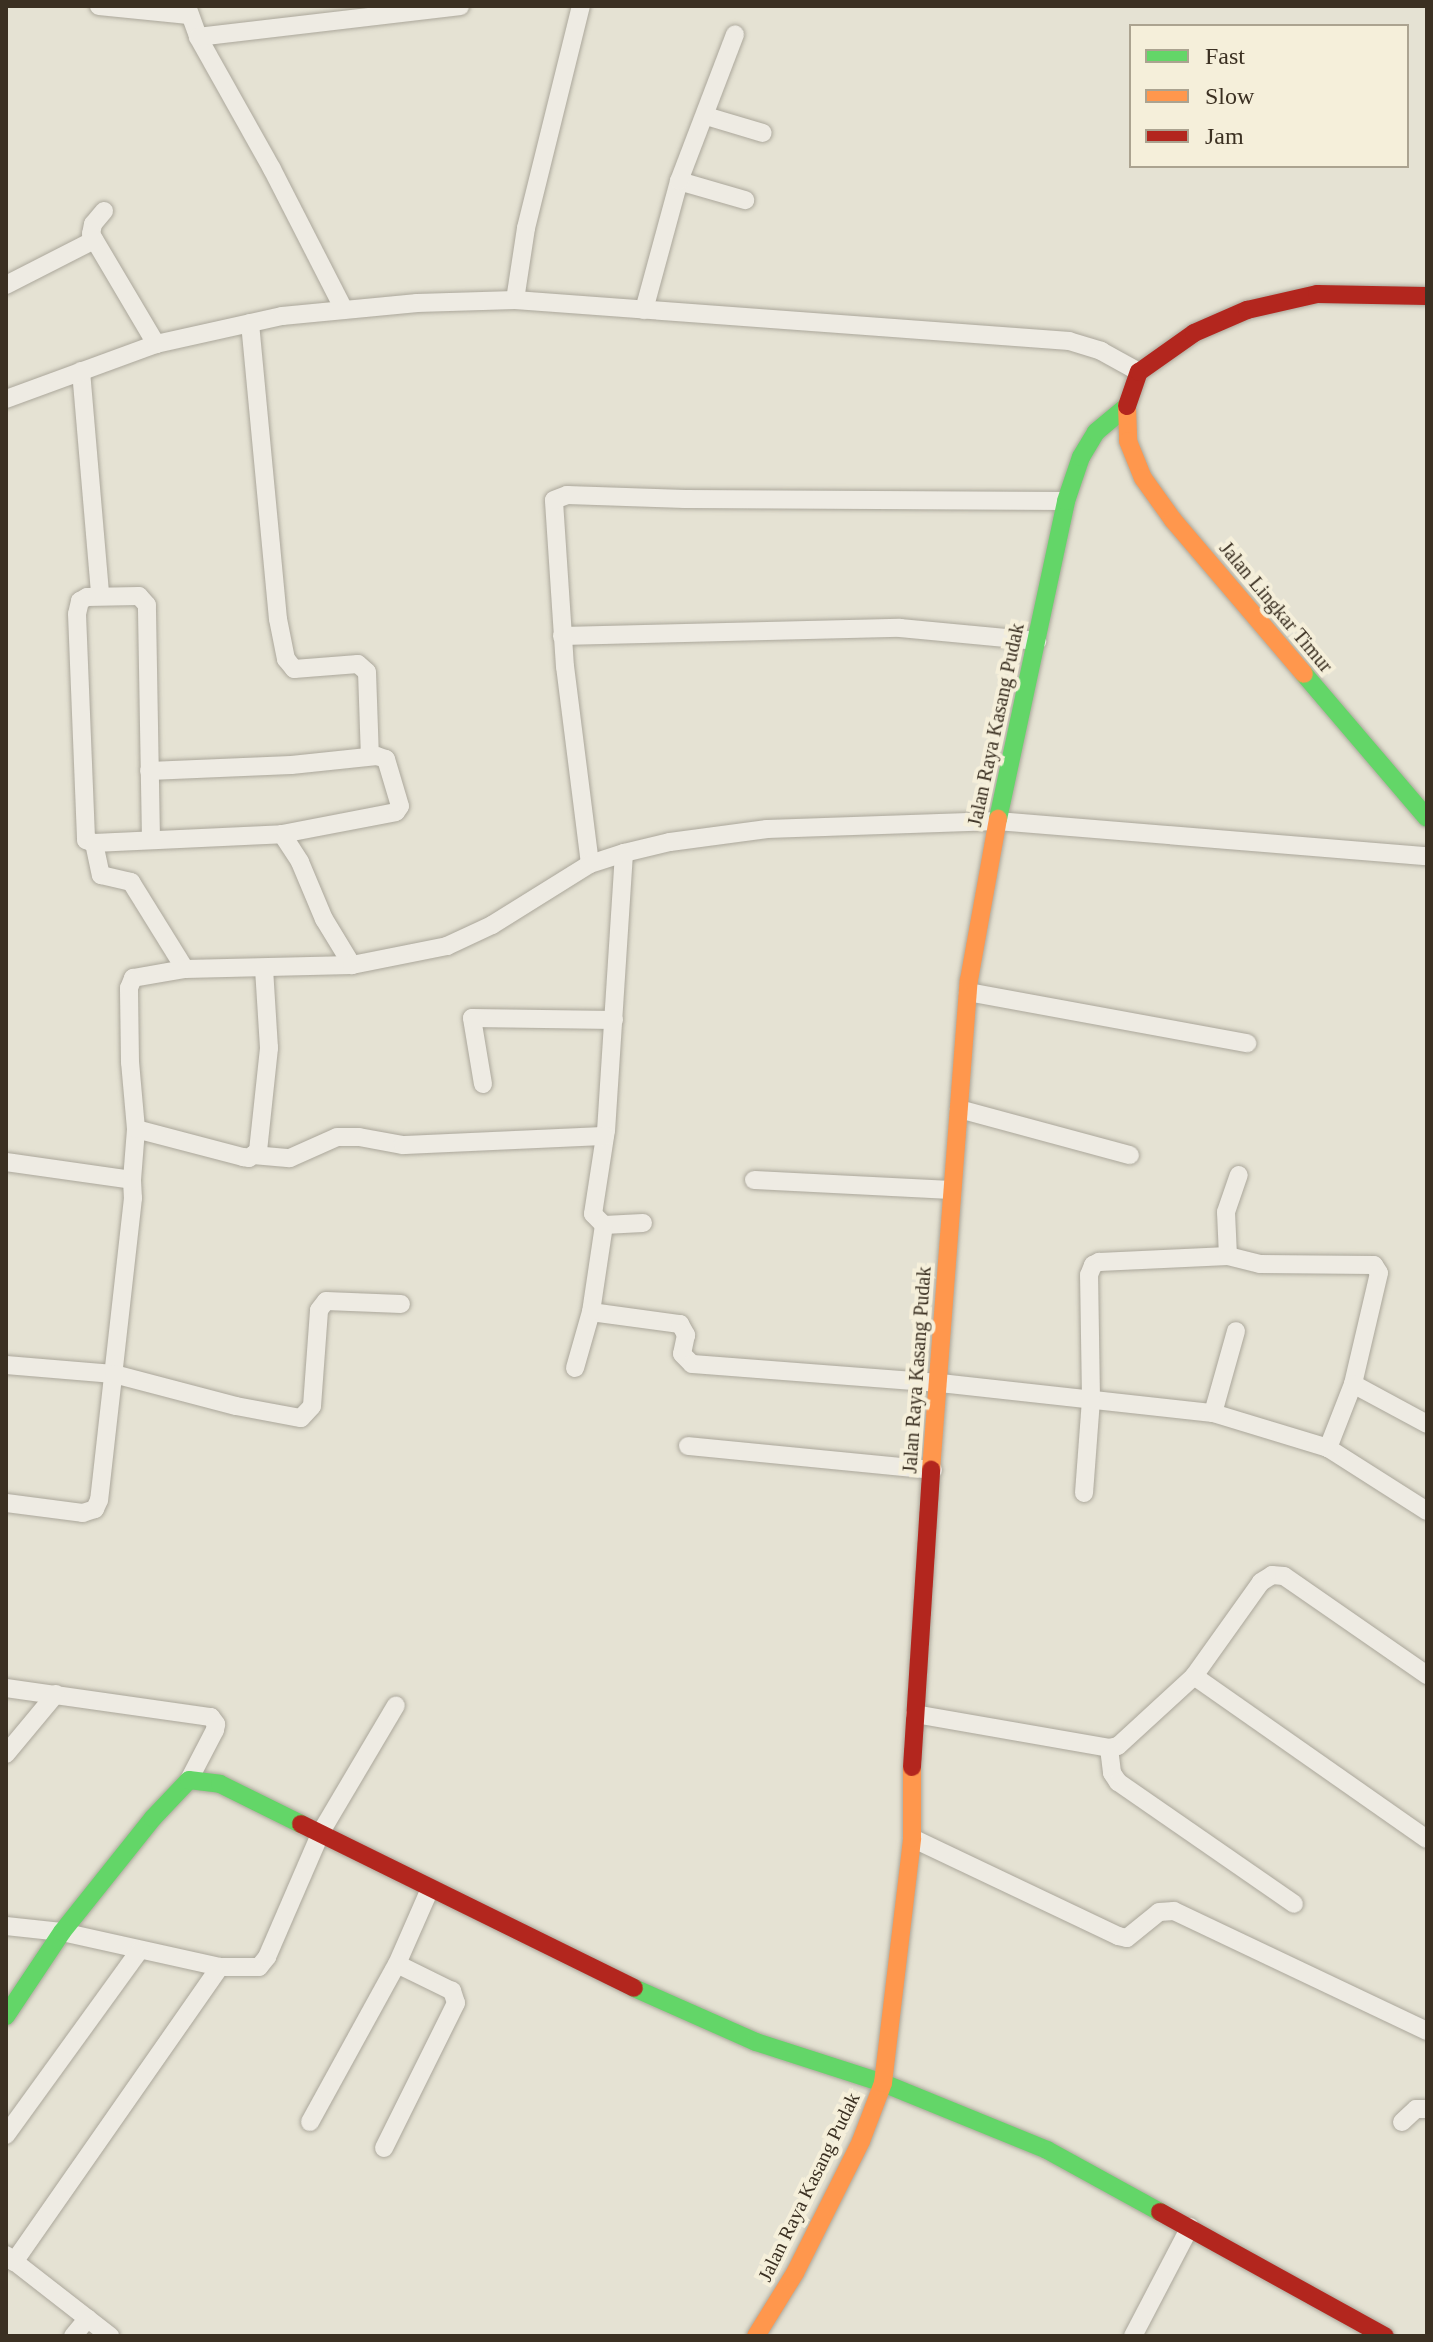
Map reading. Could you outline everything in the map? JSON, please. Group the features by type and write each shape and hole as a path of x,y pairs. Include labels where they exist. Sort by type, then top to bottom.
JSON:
{"main road":[{"path":"1127,406 1139,372 1194,333 1247,310 1317,294 1427,296"},
{"name":"Jalan Raya Kasang Pudak","path":"756,2336 795,2273 861,2141 883,2083 912,1838 911,1779 915,1714 952,1190 968,992 982,891 1066,501 1081,457 1096,432 1127,406"},
{"name":"Jalan Lingkar Timur","path":"1127,406 1128,441 1143,478 1173,520 1427,818"},
{"path":"6,2016 62,1932 153,1818 189,1780 220,1784 616,1980 756,2042 883,2083 1047,2150 1384,2336"}],"street":[{"path":"99,6 188,11 198,37 272,169 344,310"},
{"path":"198,37 460,6"},
{"path":"515,300 526,228 581,6"},
{"path":"644,310 679,181 735,34"},
{"path":"706,116 763,133"},
{"path":"679,181 745,200"},
{"path":"104,211 93,224 94,240 156,344"},
{"path":"6,285 94,240"},
{"path":"6,399 156,344 250,323 344,310 515,300 1069,341 1101,351 1139,372"},
{"path":"250,323 278,591 278,619 286,659 294,669 358,664 367,672 370,756"},
{"path":"81,371 100,594"},
{"path":"590,864 562,636 552,504 559,497 1066,501"},
{"path":"149,771 291,765 370,756 386,759 399,809 282,834 94,843 86,837 77,614 80,601 100,594 139,596 147,605 149,771 151,840"},
{"path":"562,636 900,628 1037,641"},
{"path":"6,1503 83,1513 95,1509 114,1374 133,1198 136,1129 129,988 133,978 142,974 185,969 352,965 447,946 492,925 590,864 670,842 767,829 997,821 1427,856"},
{"path":"282,834 300,862 324,919 352,965"},
{"path":"94,843 101,875 131,882 185,969"},
{"path":"624,853 605,1136 593,1214 604,1225 643,1223"},
{"path":"253,1155 258,1151 269,1048 264,968"},
{"path":"968,992 1247,1043"},
{"path":"483,1084 472,1018 614,1020"},
{"path":"959,1109 1130,1155"},
{"path":"136,1129 243,1157 302,1155 324,1140 337,1137 403,1145 605,1136"},
{"path":"6,1162 132,1180"},
{"path":"1228,1256 1226,1212 1239,1175"},
{"path":"754,1180 952,1190"},
{"path":"575,1368 591,1312 604,1225"},
{"path":"1084,1493 1091,1399 1089,1275 1093,1265 1228,1256 1260,1264 1374,1265 1379,1273 1353,1384 1328,1448"},
{"path":"6,1365 114,1374 236,1406 301,1418 312,1406 319,1310 326,1301 401,1304"},
{"path":"591,1312 680,1324 686,1335 682,1354 692,1364 940,1383 1213,1413 1328,1448 1427,1511"},
{"path":"1213,1413 1236,1331"},
{"path":"1353,1384 1427,1424"},
{"path":"688,1446 933,1470"},
{"path":"915,1714 1109,1748 1125,1742 1194,1676 1261,1582 1272,1575 1284,1576 1427,1675"},
{"path":"1194,1676 1427,1839"},
{"path":"6,1688 211,1717 216,1724 215,1730 189,1780"},
{"path":"6,1754 56,1694"},
{"path":"6,1926 62,1932 220,1967 259,1967 267,1957 321,1832 396,1705"},
{"path":"1109,1748 1112,1773 1118,1782 1294,1904"},
{"path":"912,1838 1118,1936 1127,1938 1159,1912 1174,1911 1427,2031"},
{"path":"310,2122 397,1964 430,1889"},
{"path":"6,2135 139,1951"},
{"path":"384,2148 456,2003 452,1991 397,1964"},
{"path":"110,2336 10,2259 220,1967"},
{"path":"1402,2122 1416,2109 1427,2109"},
{"path":"1133,2336 1190,2227"},
{"path":"73,2336 88,2318"}],"traffic: fast":[{"path":"998,819 1066,501 1081,457 1096,432 1127,406"},
{"path":"1304,674 1427,818"},
{"path":"6,2016 62,1932 153,1818 189,1780 220,1784 301,1824"},
{"path":"634,1988 756,2042 883,2083 1047,2150 1160,2212"}],"traffic: slow":[{"path":"1127,406 1128,441 1143,478 1173,520 1304,674"},
{"path":"931,1470 969,980 998,819"},
{"path":"756,2336 795,2273 861,2141 883,2083 912,1838 912,1767"}],"traffic: jam":[{"path":"1127,406 1139,372 1194,333 1247,310 1317,294 1427,296"},
{"path":"912,1767 931,1470"},
{"path":"301,1824 634,1988"},
{"path":"1160,2212 1385,2336"}]}
